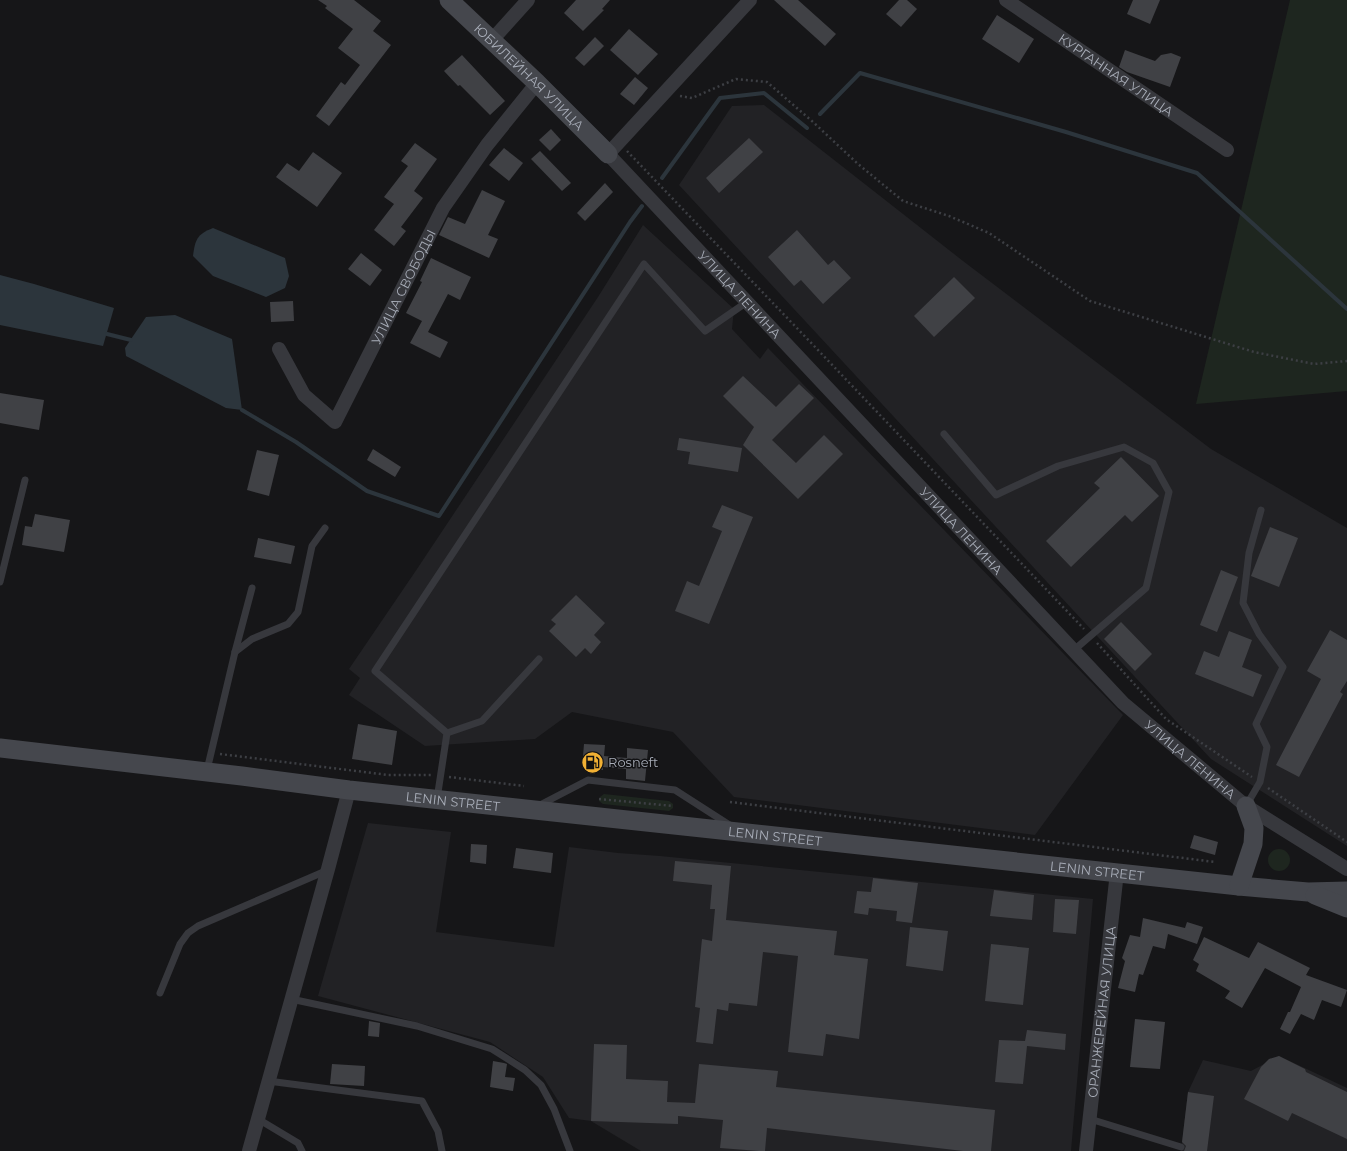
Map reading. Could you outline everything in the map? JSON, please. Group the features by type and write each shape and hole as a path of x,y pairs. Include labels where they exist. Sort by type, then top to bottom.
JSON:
{"main road":[{"name":"ЮБИЛЕЙНАЯ УЛИЦА","path":"448,0 537,83 613,149"},
{"name":"LENIN STREET","path":"0,748 437,800 1239,886 1308,892 1347,891"},
{"path":"1239,886 1253,844 1254,828 1246,806"},
{"name":"LENIN STREET","path":"1308,892 1347,908"}],"street":[{"path":"492,40 528,0"},
{"path":"613,149 750,0"},
{"name":"КУРГАННАЯ УЛИЦА","path":"1006,0 1227,150"},
{"name":"УЛИЦА СВОБОДЫ","path":"279,349 304,395 335,422 443,208 487,145 537,83"},
{"name":"УЛИЦА ЛЕНИНА","path":"613,149 747,302 1124,703 1246,806 1347,869"},
{"path":"248,1151 292,999 349,790"},
{"name":"ОРАНЖЕРЕЙНАЯ УЛИЦА","path":"1086,1151 1117,872"}],"lane":[{"path":"447,733 375,671 644,264 705,331 747,302"},
{"path":"944,434 996,495 1058,466 1124,447 1153,463 1169,492 1146,588 1074,650"},
{"path":"0,582 25,480"},
{"path":"1246,806 1260,782 1267,747 1256,724 1283,666 1259,634 1243,603 1250,553 1261,510"},
{"path":"235,652 252,639 288,624 298,612 312,546 326,528"},
{"path":"206,773 252,588"},
{"path":"447,733 482,721 539,659"},
{"path":"437,800 447,733"},
{"path":"530,810 588,780 675,790 741,832"},
{"path":"160,993 180,944 188,933 198,926 328,870"},
{"path":"292,999 417,1026 492,1049 525,1070 541,1085 554,1109 570,1151"},
{"path":"268,1081 422,1101 438,1131 442,1151"},
{"path":"258,1119 298,1143 302,1151"},
{"path":"1090,1119 1181,1147"}],"path":[{"path":"664,94 692,98 736,79 767,82 858,164 903,201 949,216 989,234 1090,301 1254,352 1314,364 1347,361"},
{"path":"613,149 817,349 1090,636 1166,719 1347,842"},
{"path":"211,752 388,775 441,776 524,786"},
{"path":"599,799 673,806"},
{"path":"730,802 1215,862"}],"shaded area":[{"path":"1290,0 1347,0 1347,391 1196,404"},
{"path":"764,105 963,261 1211,449 1347,528 1347,846 1211,759 679,185 732,106"},
{"path":"643,225 734,309 732,329 760,359 768,348 1123,715 1035,835 734,797 673,732 572,712 535,739 425,746 349,695 360,678 349,669 598,297"},
{"path":"213,228 285,258 289,276 285,288 266,297 213,276 193,256 196,242 200,235"},
{"path":"0,275 114,308 103,346 0,325"},
{"path":"175,315 232,339 242,410 226,408 126,356 125,348 146,317"},
{"path":"604,794 669,801 673,804 673,808 669,811 603,804 599,801 600,797"},
{"path":"368,823 451,832 436,932 554,947 569,847 1093,899 1071,1151 641,1151 591,1121 569,1118 543,1077 490,1042 318,996"},
{"path":"1279,849 1287,852 1290,860 1287,868 1279,871 1271,868 1268,860 1271,852"},
{"path":"1279,1056 1347,1088 1347,1151 1181,1151 1188,1092 1203,1060 1251,1071"}],"building":[{"path":"318,0 354,0 381,21 373,31 391,45 329,126 316,116 341,82 345,85 360,65 338,48 353,29 325,8 327,6"},
{"path":"576,0 610,0 602,9 604,10 583,31 564,13"},
{"path":"774,0 798,0 836,34 825,46"},
{"path":"899,0 907,0 917,9 901,27 886,14"},
{"path":"1133,0 1160,0 1150,24 1127,14"},
{"path":"997,15 1034,39 1019,63 982,39"},
{"path":"629,29 658,54 638,75 610,50"},
{"path":"595,37 604,46 584,66 575,58"},
{"path":"1125,50 1155,61 1161,55 1171,53 1181,57 1170,87 1127,72 1119,67"},
{"path":"462,55 505,101 490,115 444,71"},
{"path":"635,77 648,88 634,105 620,94"},
{"path":"551,129 561,140 550,151 539,140"},
{"path":"749,138 763,152 719,193 706,178"},
{"path":"415,143 437,159 414,191 423,198 401,227 406,231 394,246 374,230 394,204 384,197 408,166 401,161"},
{"path":"504,148 523,163 509,181 489,165"},
{"path":"540,151 571,183 562,191 531,159"},
{"path":"313,152 342,173 317,207 276,177 287,163 299,171"},
{"path":"605,183 613,192 585,221 577,213"},
{"path":"482,190 505,201 488,235 498,239 489,258 439,235 448,217 465,224"},
{"path":"797,230 828,265 834,260 851,278 823,304 801,280 794,286 768,257"},
{"path":"361,253 382,270 370,286 348,269"},
{"path":"431,258 471,277 460,300 448,294 428,332 448,342 440,358 410,343 422,321 406,313 422,282 420,281"},
{"path":"954,277 975,298 934,337 914,316"},
{"path":"293,301 294,321 271,322 270,302"},
{"path":"743,376 776,407 799,384 814,398 772,440 796,463 824,435 843,454 798,499 743,445 754,427 723,396"},
{"path":"0,393 44,400 39,430 0,423"},
{"path":"679,438 742,448 738,472 688,464 690,452 677,450"},
{"path":"373,449 401,467 395,477 367,460"},
{"path":"257,450 279,455 269,496 247,490"},
{"path":"1121,457 1159,496 1132,522 1125,515 1071,567 1046,541 1100,488 1094,483"},
{"path":"722,505 753,517 709,624 675,611 687,581 699,586 722,531 712,527"},
{"path":"35,514 70,520 64,552 22,545 25,526 32,527"},
{"path":"1270,527 1298,538 1279,587 1251,576"},
{"path":"258,538 295,546 291,564 254,557"},
{"path":"1221,570 1238,577 1217,632 1200,625"},
{"path":"576,595 605,623 594,635 601,642 591,654 585,648 576,657 549,631 556,624 551,620"},
{"path":"1121,622 1152,654 1135,671 1104,639"},
{"path":"1330,630 1347,640 1347,681 1340,692 1343,694 1299,777 1276,765 1321,679 1307,671"},
{"path":"1229,631 1252,640 1242,667 1262,675 1253,697 1195,674 1204,651 1219,657"},
{"path":"358,724 397,731 392,765 352,759"},
{"path":"584,744 605,745 604,756 627,758 627,748 648,750 645,781 626,779 626,769 603,767 603,770 582,768"},
{"path":"1194,835 1218,842 1215,855 1190,848"},
{"path":"471,844 487,845 486,864 470,862"},
{"path":"516,848 553,853 551,873 513,868"},
{"path":"675,861 731,866 726,920 837,931 834,955 868,959 859,1039 826,1034 823,1056 788,1052 798,956 763,952 757,1006 729,1003 728,1011 717,1009 713,1044 696,1042 700,1008 695,1007 702,939 712,941 715,909 710,909 712,885 673,881"},
{"path":"873,878 918,883 912,923 896,921 897,911 869,908 868,915 854,913 857,891 871,892"},
{"path":"994,890 1034,895 1032,920 990,916"},
{"path":"1055,899 1079,900 1076,934 1053,932"},
{"path":"1143,918 1185,928 1187,922 1203,927 1197,944 1168,934 1165,949 1153,946 1143,975 1139,974 1135,992 1118,988 1125,961 1122,958 1130,935 1140,937"},
{"path":"910,927 948,931 943,971 906,966"},
{"path":"1204,937 1249,958 1258,942 1310,968 1306,975 1347,990 1341,1007 1322,1000 1314,1020 1301,1014 1290,1034 1280,1029 1288,1012 1290,1012 1301,987 1265,968 1242,1008 1225,998 1230,991 1196,971 1199,964 1193,960"},
{"path":"991,944 1029,948 1023,1005 985,1001"},
{"path":"1135,1019 1165,1022 1160,1069 1130,1067"},
{"path":"369,1021 380,1023 379,1037 368,1036"},
{"path":"1027,1030 1066,1034 1065,1050 1027,1046 1023,1084 995,1082 999,1040 1025,1041"},
{"path":"594,1044 627,1045 626,1079 668,1081 667,1102 695,1103 699,1064 778,1071 776,1087 995,1110 991,1151 963,1151 767,1128 765,1151 759,1151 720,1148 723,1120 678,1116 678,1124 591,1121"},
{"path":"1279,1056 1305,1069 1306,1072 1347,1092 1347,1139 1292,1113 1288,1121 1244,1099 1261,1067 1269,1059"},
{"path":"493,1061 507,1064 505,1077 515,1078 513,1091 490,1087"},
{"path":"332,1064 365,1066 364,1086 330,1084"},
{"path":"1188,1092 1214,1096 1207,1151 1184,1151 1186,1146 1182,1142"}],"waterway":[{"path":"820,114 860,73 1066,132 1197,173 1347,309"},
{"path":"662,178 720,98 764,93 807,128"},
{"path":"242,410 296,442 367,491 439,516 630,222 642,206"},
{"path":"107,334 131,340"}],"place":[{"name":"Rosneft","path":"593,762"}]}
